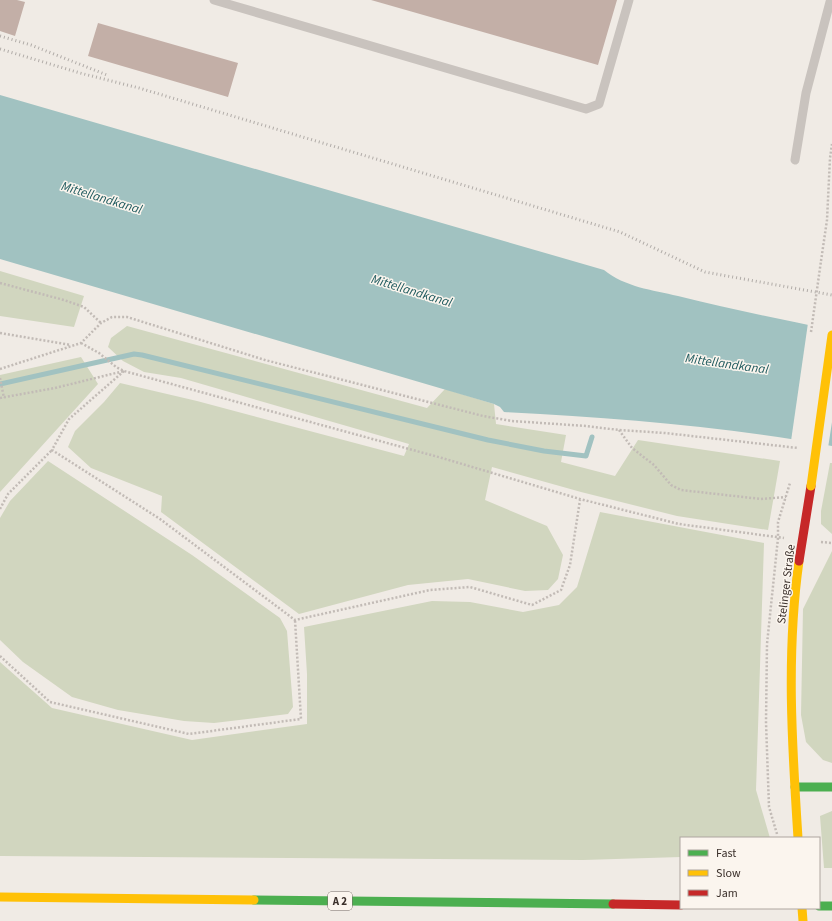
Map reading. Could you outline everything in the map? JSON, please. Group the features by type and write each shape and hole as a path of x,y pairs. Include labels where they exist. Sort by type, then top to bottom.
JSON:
{"main road":[{"name":"Stelinger Straße","path":"798,837 792,729 791,642 796,593 832,335"},
{"path":"795,787 832,787"},
{"name":"A 2","path":"0,897 680,904"},
{"path":"820,906 832,906"},
{"path":"802,909 803,921"}],"lane":[{"path":"214,0 586,109 599,104 629,0"},
{"path":"795,160 806,93 828,1"}],"path":[{"path":"821,261 827,220 832,144"},
{"path":"0,283 64,300 84,307 100,323"},
{"path":"0,369 81,343 100,323 112,317 127,317 265,360 483,416 512,422 586,426 665,433 800,448"},
{"path":"0,333 71,345"},
{"path":"81,343 99,353 116,367 124,371 442,458 580,499 679,524 778,538"},
{"path":"0,398 55,388 124,371"},
{"path":"0,509 8,494 52,450 69,419 124,371"},
{"path":"0,378 4,398"},
{"path":"618,430 632,448 654,465 671,485 681,490 761,499 786,497"},
{"path":"52,450 160,519 295,620 430,590 463,587 470,587 532,605 561,590 570,565 580,499"},
{"path":"779,837 769,807 766,722 767,644 778,538 778,522 790,483"},
{"path":"0,656 50,702 190,734 301,719 295,620"}],"green space":[{"path":"0,271 84,296 74,327 0,316"},
{"path":"127,326 427,408 445,389 494,404 496,424 566,435 561,462 615,476 638,440 780,461 768,530 677,516 581,492 492,467 485,500 547,526 563,555 558,579 548,590 525,591 468,579 408,585 299,614 161,512 162,496 91,468 68,447 75,431 104,402 120,383 197,401 404,456 409,444 181,378 144,372 123,361 108,347 111,338"},
{"path":"81,357 98,384 0,492 0,375"},
{"path":"48,461 192,555 280,618 287,631 293,707 288,714 214,723 184,721 118,710 72,697 23,662 0,640 0,518 10,501"},
{"path":"830,463 832,463 832,534 821,524 821,511"},
{"path":"600,512 764,543 756,790 770,837 680,837 680,857 583,860 0,856 0,662 52,708 192,740 307,724 307,674 304,627 432,601 470,602 523,612 559,605 577,587"},
{"path":"832,551 832,763 823,760 806,742 801,715 803,609"},
{"path":"832,811 832,868 824,868 820,816"}],"water":[{"name":"Mittellandkanal","path":"0,95 604,270 612,276 639,287 735,310 832,330 832,446 710,428 586,417 504,412 500,407 494,404 0,259"}],"pier":[{"path":"808,323 832,328 832,422 828,448 791,441"}],"building":[{"path":"0,0 17,0 25,2 15,36 0,31"},
{"path":"371,0 617,0 598,65"},
{"path":"98,23 238,63 228,97 88,56"}],"waterway":[{"path":"0,384 134,354 488,440 544,451 586,456 592,437"}],"railway":[{"path":"0,36 31,45 107,75"},
{"path":"0,49 80,73 139,88 620,232 705,272 832,295"}],"traffic: fast":[{"path":"795,787 832,787"},
{"path":"254,900 613,904"},
{"path":"820,906 832,906"}],"traffic: slow":[{"path":"811,486 832,335"},
{"path":"798,837 792,734 791,665 795,596 799,561"},
{"path":"0,897 254,900"},
{"path":"802,909 803,921"}],"traffic: jam":[{"path":"799,561 811,486"},
{"path":"613,904 680,905"}]}
